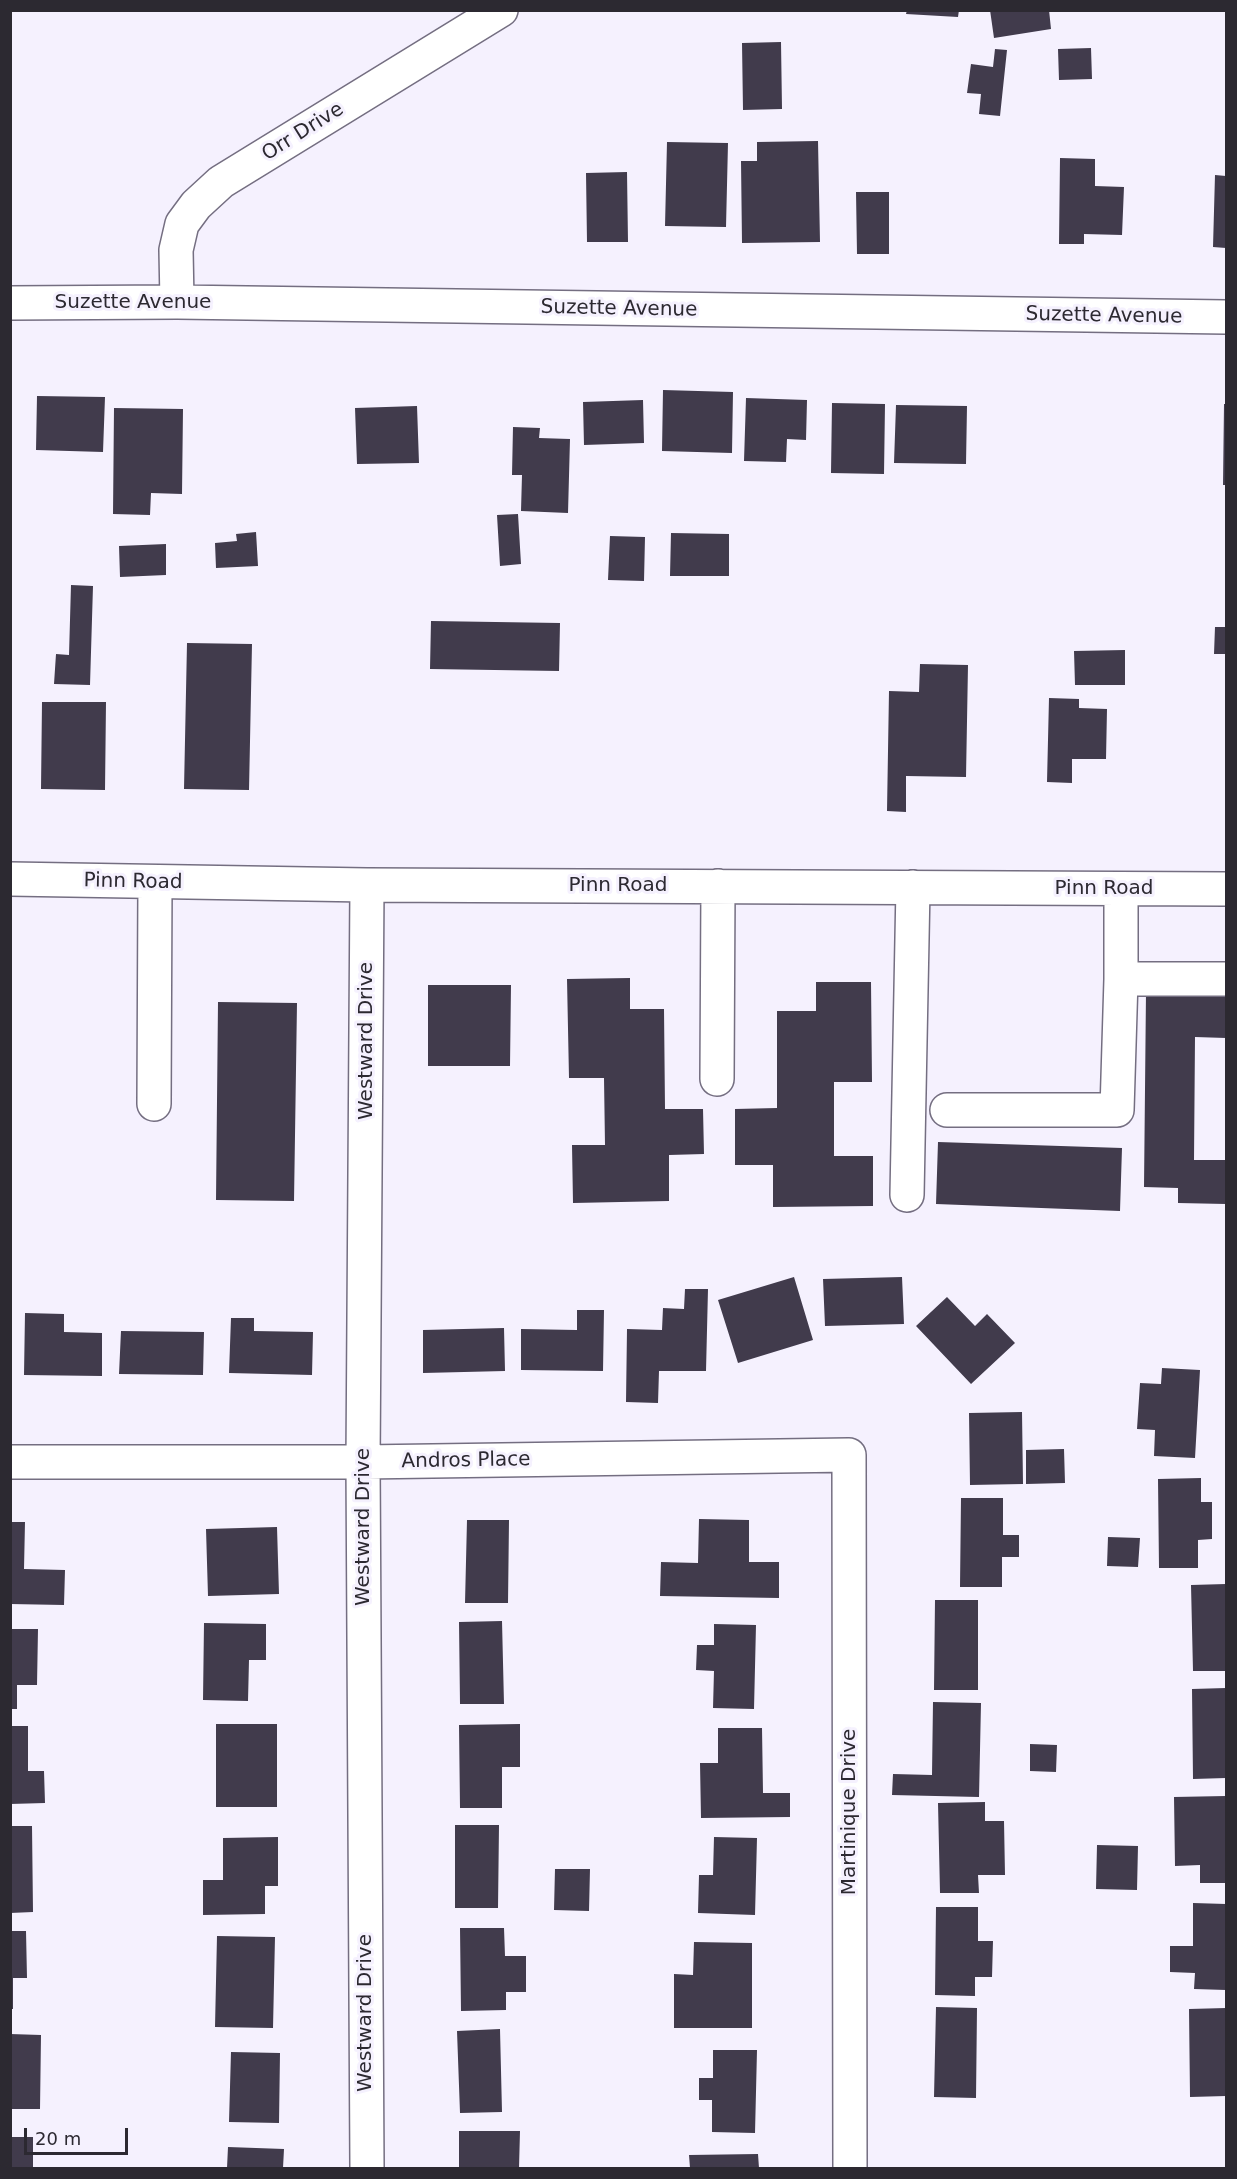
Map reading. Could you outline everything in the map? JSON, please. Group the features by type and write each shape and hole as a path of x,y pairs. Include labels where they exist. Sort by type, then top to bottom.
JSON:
{"street":[{"name":"Orr Drive","path":"177,302 176,250 182,224 196,205 221,182 501,10"},
{"name":"Suzette Avenue","path":"10,303 177,302 1227,317"},
{"name":"Pinn Road","path":"10,879 367,885 1227,889"},
{"path":"154,1104 155,882"},
{"name":"Westward Drive","path":"367,885 363,1462 367,2169"},
{"path":"717,1078 718,886"},
{"path":"907,1195 913,887"},
{"path":"947,1110 1117,1110 1121,889"},
{"path":"1121,979 1227,979"},
{"name":"Andros Place","path":"10,1462 363,1462 849,1455"},
{"name":"Martinique Drive","path":"849,1455 850,2169"}],"building":[{"path":"907,10 959,10 958,17 906,14"},
{"path":"990,10 1049,10 1051,29 994,38"},
{"path":"781,42 782,109 743,110 742,43"},
{"path":"1091,48 1092,79 1059,80 1058,49"},
{"path":"995,49 1007,50 1000,116 979,114 981,94 967,93 971,64 993,67"},
{"path":"818,141 820,242 742,243 741,161 757,161 757,142"},
{"path":"667,142 728,143 726,227 665,226"},
{"path":"1060,158 1095,159 1095,186 1124,187 1122,235 1084,234 1084,244 1059,244"},
{"path":"627,172 628,242 587,242 586,173"},
{"path":"1215,175 1226,176 1226,248 1213,247"},
{"path":"856,192 889,192 889,254 857,254"},
{"path":"663,390 733,392 732,453 662,451"},
{"path":"37,396 105,397 103,452 36,450"},
{"path":"746,398 807,400 806,440 787,439 786,462 744,461"},
{"path":"643,400 644,443 584,445 583,402"},
{"path":"832,403 885,404 884,474 831,473"},
{"path":"1224,404 1226,404 1226,485 1223,485"},
{"path":"896,405 967,406 966,464 894,463"},
{"path":"417,406 419,463 357,464 355,408"},
{"path":"114,408 183,409 182,494 151,493 150,515 113,514"},
{"path":"513,427 540,428 539,438 570,439 568,513 521,511 522,475 512,475"},
{"path":"518,514 521,564 500,566 497,515"},
{"path":"256,532 258,566 216,568 215,543 237,541 236,534"},
{"path":"671,533 729,534 729,576 670,576"},
{"path":"610,536 645,537 644,581 608,580"},
{"path":"166,544 166,575 120,577 119,546"},
{"path":"71,585 93,586 90,685 54,684 56,654 69,655"},
{"path":"431,621 560,623 559,671 430,669"},
{"path":"1215,627 1226,627 1226,654 1214,654"},
{"path":"187,643 252,644 249,790 184,789"},
{"path":"1125,650 1125,685 1075,685 1074,651"},
{"path":"920,664 968,665 966,777 906,776 906,812 887,811 889,691 919,692"},
{"path":"1049,698 1079,699 1079,708 1107,709 1106,759 1072,759 1072,783 1047,782"},
{"path":"42,702 106,702 105,790 41,789"},
{"path":"630,978 630,1009 664,1009 665,1109 703,1109 704,1154 669,1155 669,1201 573,1203 572,1145 605,1145 604,1078 569,1078 567,979"},
{"path":"816,982 871,982 872,1082 834,1082 834,1156 873,1156 873,1206 773,1207 773,1165 735,1165 735,1109 777,1108 777,1011 816,1011"},
{"path":"428,985 511,985 510,1066 428,1066"},
{"path":"1146,992 1226,993 1226,1038 1195,1037 1194,1160 1226,1160 1226,1204 1178,1203 1178,1188 1144,1187"},
{"path":"218,1002 297,1003 294,1201 216,1200"},
{"path":"938,1142 1122,1148 1120,1211 936,1204"},
{"path":"794,1277 813,1340 738,1363 718,1300"},
{"path":"902,1277 904,1324 825,1326 823,1279"},
{"path":"685,1289 708,1289 706,1371 659,1371 658,1403 626,1402 627,1329 662,1330 663,1308 684,1309"},
{"path":"947,1297 975,1326 987,1314 1015,1343 971,1384 916,1326"},
{"path":"577,1310 604,1310 603,1371 521,1370 521,1329 577,1330"},
{"path":"25,1313 64,1314 64,1332 102,1333 102,1376 24,1375"},
{"path":"231,1318 254,1318 254,1331 313,1332 312,1375 229,1373"},
{"path":"504,1328 505,1371 423,1373 423,1330"},
{"path":"121,1331 204,1332 203,1375 119,1374"},
{"path":"1162,1368 1200,1370 1195,1458 1154,1456 1155,1430 1137,1429 1140,1383 1161,1384"},
{"path":"1022,1412 1023,1484 970,1485 969,1413"},
{"path":"1064,1449 1065,1483 1026,1484 1026,1450"},
{"path":"1201,1478 1201,1502 1212,1502 1212,1539 1198,1540 1198,1568 1159,1568 1158,1479"},
{"path":"961,1498 1003,1498 1003,1535 1019,1535 1019,1557 1002,1557 1002,1587 960,1587"},
{"path":"699,1519 749,1520 749,1562 779,1562 779,1598 660,1596 661,1562 698,1563"},
{"path":"467,1520 509,1520 508,1603 465,1603"},
{"path":"10,1522 25,1522 24,1569 65,1570 64,1605 10,1604"},
{"path":"277,1527 279,1594 208,1596 206,1529"},
{"path":"1108,1537 1140,1538 1138,1567 1107,1566"},
{"path":"1226,1584 1226,1671 1193,1671 1191,1585"},
{"path":"935,1600 978,1600 978,1690 934,1690"},
{"path":"502,1621 504,1704 460,1704 459,1622"},
{"path":"204,1623 266,1624 266,1660 249,1660 248,1701 203,1700"},
{"path":"714,1624 756,1625 754,1709 713,1708 714,1671 696,1670 697,1645 714,1645"},
{"path":"10,1629 38,1629 37,1685 17,1685 17,1709 10,1709"},
{"path":"1226,1688 1226,1778 1193,1779 1192,1689"},
{"path":"933,1702 981,1703 979,1797 892,1795 893,1774 932,1775"},
{"path":"216,1724 277,1724 277,1807 216,1807"},
{"path":"520,1724 520,1767 502,1767 502,1808 460,1808 459,1725"},
{"path":"10,1726 28,1726 28,1771 44,1771 45,1803 10,1804"},
{"path":"718,1728 762,1728 763,1793 790,1793 790,1817 701,1818 700,1763 718,1763"},
{"path":"1030,1744 1057,1745 1056,1772 1030,1771"},
{"path":"1226,1796 1226,1883 1200,1883 1200,1865 1175,1866 1174,1797"},
{"path":"985,1802 985,1821 1004,1821 1005,1875 978,1875 979,1893 940,1893 938,1803"},
{"path":"455,1825 499,1825 498,1908 455,1908"},
{"path":"10,1826 32,1826 33,1912 10,1913"},
{"path":"278,1837 278,1886 265,1886 265,1914 203,1915 203,1880 223,1880 223,1838"},
{"path":"714,1837 757,1838 755,1915 698,1913 699,1875 713,1875"},
{"path":"1097,1845 1138,1846 1137,1890 1096,1889"},
{"path":"555,1869 590,1869 589,1911 554,1910"},
{"path":"1193,1903 1226,1904 1226,1990 1194,1989 1195,1973 1170,1972 1170,1946 1193,1946"},
{"path":"936,1907 978,1907 978,1941 993,1941 992,1977 975,1977 975,1996 935,1995"},
{"path":"460,1928 504,1928 505,1956 526,1956 526,1992 506,1992 506,2010 461,2011"},
{"path":"10,1931 26,1931 27,1978 13,1978 13,2009 10,2009"},
{"path":"217,1936 275,1937 273,2028 215,2027"},
{"path":"694,1942 752,1943 752,2028 674,2028 674,1974 693,1975"},
{"path":"936,2007 977,2008 976,2098 934,2097"},
{"path":"1226,2008 1226,2096 1190,2097 1189,2009"},
{"path":"500,2029 502,2112 460,2113 457,2031"},
{"path":"10,2034 41,2035 40,2109 10,2109"},
{"path":"713,2050 757,2050 755,2133 712,2132 712,2100 699,2100 699,2078 713,2078"},
{"path":"231,2052 280,2053 279,2123 229,2122"},
{"path":"459,2131 520,2131 519,2168 459,2168"},
{"path":"10,2137 33,2137 33,2168 10,2168"},
{"path":"228,2147 284,2149 283,2168 227,2168"},
{"path":"758,2154 759,2168 690,2168 689,2155"}]}
